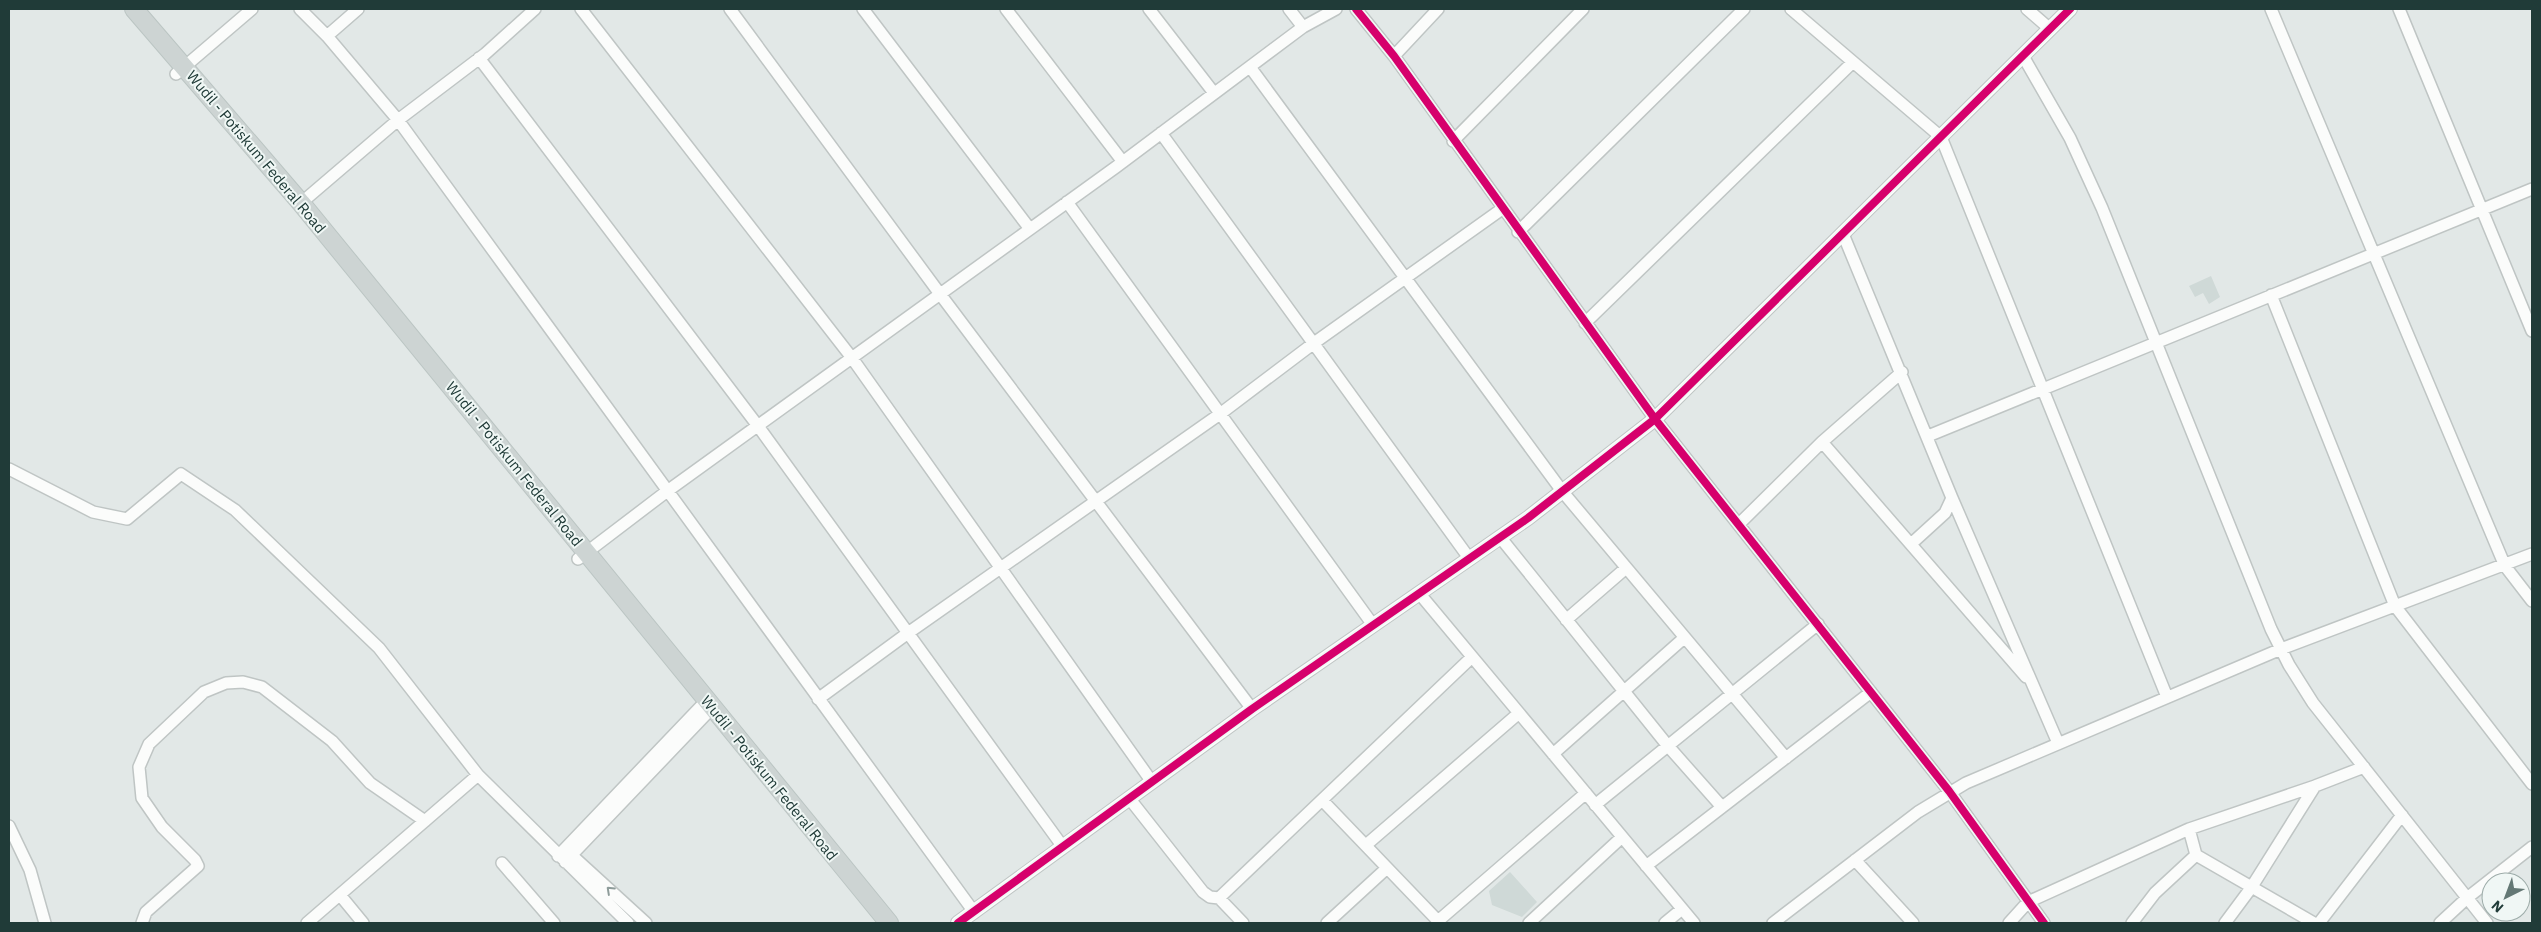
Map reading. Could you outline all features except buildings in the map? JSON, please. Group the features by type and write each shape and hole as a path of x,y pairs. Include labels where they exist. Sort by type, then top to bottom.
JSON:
{"main road":[{"name":"Wudil - Potiskum Federal Road","path":"120,9 180,71 305,213 705,708 874,923"},
{"name":"Wudil - Potiskum Federal Road","path":"134,9 180,71"},
{"name":"Wudil - Potiskum Federal Road","path":"705,708 889,923"}],"street":[{"path":"180,71 252,9"},
{"path":"300,9 327,36 398,120 666,492 974,912"},
{"path":"327,36 358,9"},
{"path":"305,213 398,120 479,58 535,9"},
{"path":"581,9 852,358 1152,782"},
{"path":"730,9 940,294 1252,709"},
{"path":"864,9 1030,229"},
{"path":"1006,9 1123,162"},
{"path":"1149,9 1214,93"},
{"path":"1289,9 1302,27"},
{"path":"582,556 666,492 1123,162 1302,27 1336,9"},
{"path":"1356,9 1394,56 1518,232 1655,419 1949,791 2044,923"},
{"path":"1394,56 1438,9"},
{"path":"1454,141 1583,9"},
{"path":"1518,232 1744,9"},
{"path":"1791,9 1941,137 2167,697"},
{"path":"2027,9 2050,28"},
{"path":"958,923 1252,709 1500,537 1655,419 2070,9"},
{"path":"2271,9 2505,566 2532,601"},
{"path":"2399,9 2532,331"},
{"path":"2023,56 2070,138 2102,208 2281,649 2313,704 2487,923"},
{"path":"479,58 758,426 1063,847"},
{"path":"1585,323 1853,62"},
{"path":"1250,67 1562,491 1731,695 1786,758"},
{"path":"1162,133 1469,558"},
{"path":"1928,436 2481,208 2532,189"},
{"path":"1067,202 1373,625"},
{"path":"818,699 908,633 1220,414 1314,343 1502,209"},
{"path":"1844,234 1952,498 2058,743"},
{"path":"2271,295 2395,606 2532,784"},
{"path":"1739,524 1822,442 1902,372"},
{"path":"1822,442 2034,686"},
{"path":"9,469 93,512 127,519 181,474 235,510 379,648 478,776 565,855 646,923"},
{"path":"1911,544 1945,513 1952,498"},
{"path":"1500,537 1668,746 1722,807"},
{"path":"1773,923 1949,791 2281,649 2505,566 2532,554"},
{"path":"1566,620 1626,568"},
{"path":"1420,592 1694,923"},
{"path":"1595,804 1818,624"},
{"path":"1553,754 1623,690 1684,638"},
{"path":"1220,898 1472,656"},
{"path":"142,923 146,912 198,866 196,860 162,828 142,798 139,768 149,744 204,692 226,683 243,682 262,687 332,741 370,783 425,822"},
{"path":"1646,866 1871,692"},
{"path":"565,855 705,708"},
{"path":"1366,845 1519,712"},
{"path":"2009,923 2028,902 2189,829 2315,786 2364,766"},
{"path":"307,923 478,776"},
{"path":"2225,923 2251,888 2315,786"},
{"path":"1322,800 1439,922 1586,793"},
{"path":"1129,798 1203,892 1210,897 1220,898 1243,923"},
{"path":"2319,923 2402,815"},
{"path":"9,826 30,870 45,923"},
{"path":"2189,829 2196,855 2314,923"},
{"path":"1529,923 1622,836"},
{"path":"2440,923 2467,898 2532,847"},
{"path":"565,855 628,923"},
{"path":"2132,923 2161,887 2196,855"},
{"path":"1855,860 1913,923"},
{"path":"502,863 554,923"},
{"path":"1326,923 1387,868"},
{"path":"340,895 363,923"},
{"path":"1665,923 1682,909"}],"shaded area":[{"path":"2211,276 2220,297 2209,304 2203,293 2195,297 2189,286"},
{"path":"1510,872 1537,902 1522,917 1492,905 1489,891"}],"cycle path":[{"path":"1356,9 1394,56 1655,419 1949,791 2044,923"},
{"path":"958,923 1252,709 1528,518 1655,419 2070,9"}]}
